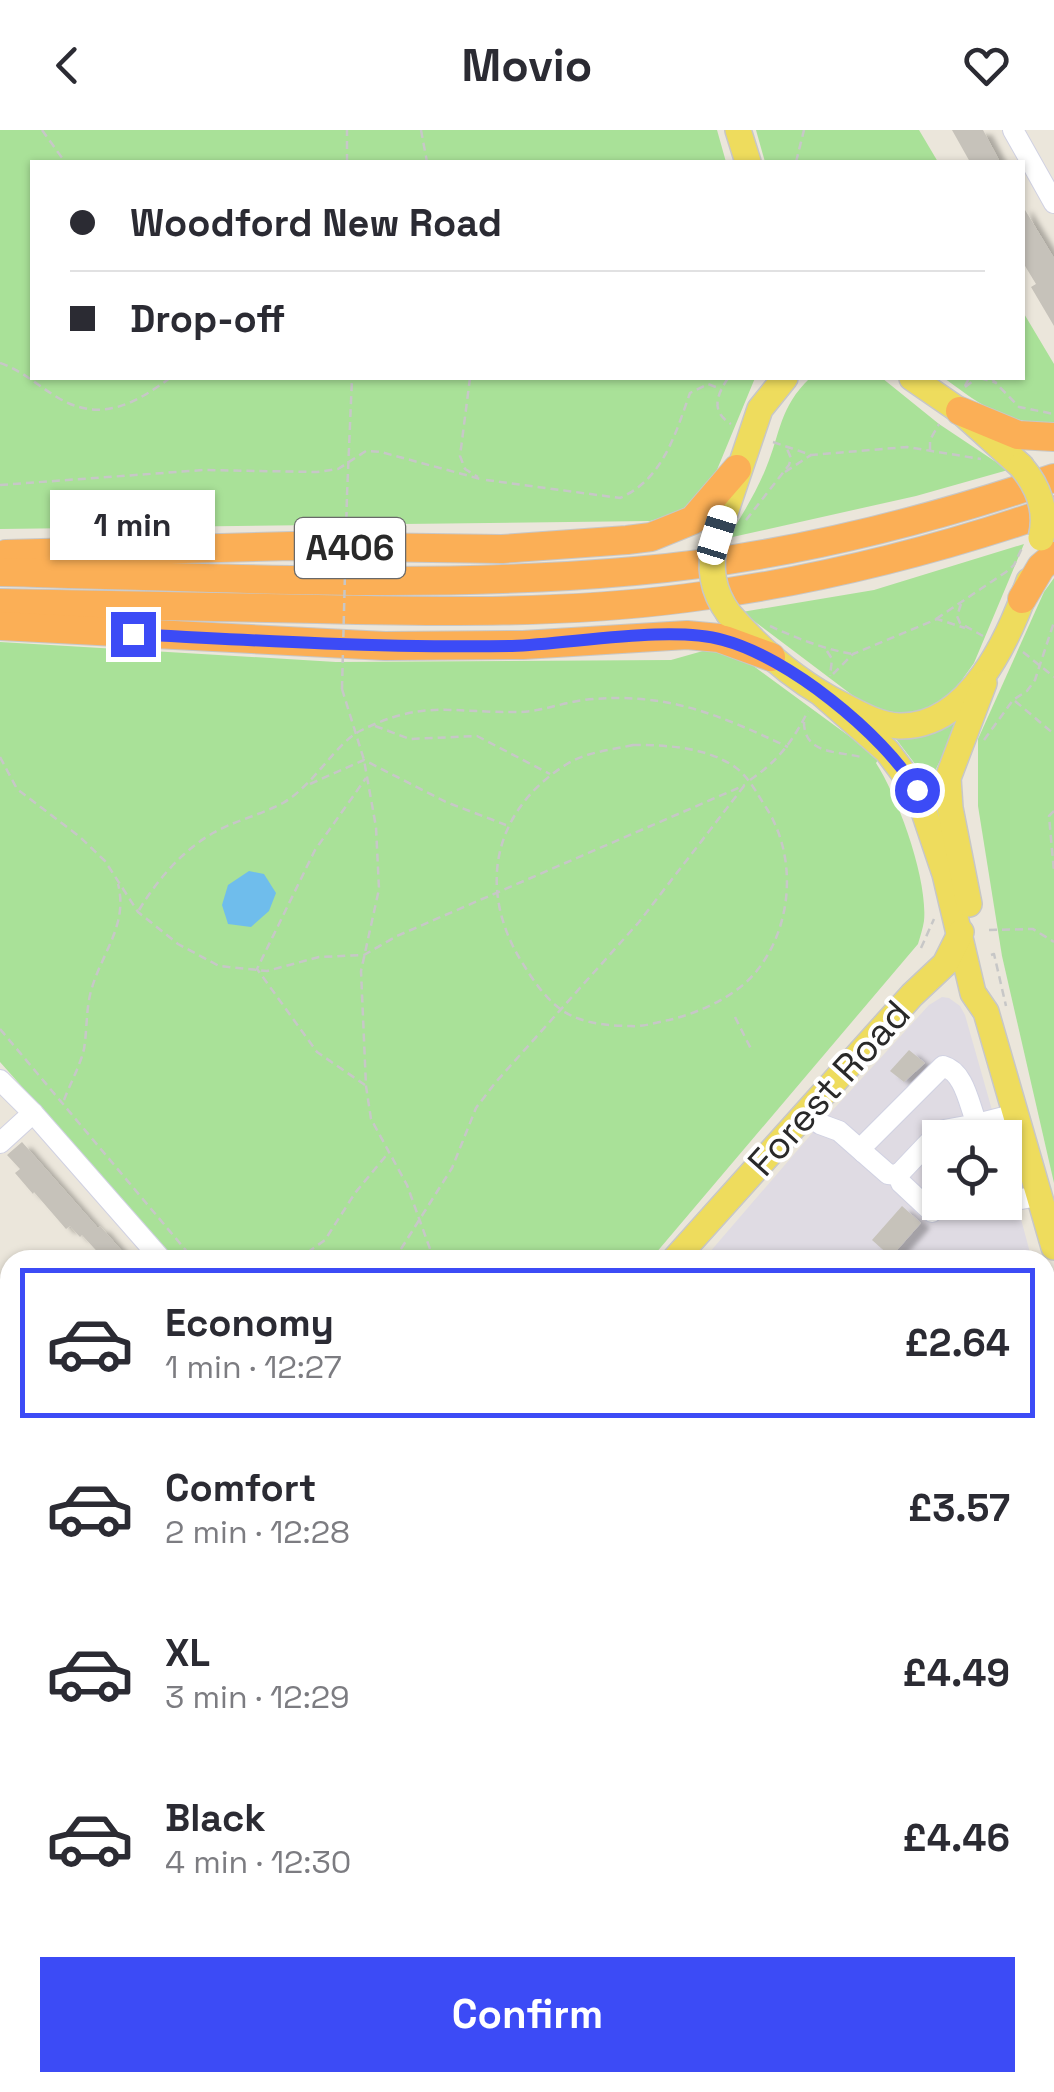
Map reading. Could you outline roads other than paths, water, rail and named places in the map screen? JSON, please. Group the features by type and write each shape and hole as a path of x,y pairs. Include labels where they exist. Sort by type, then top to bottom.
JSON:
{"highway":[{"path":"954,407 1018,435 1054,437"},
{"name":"A406","path":"0,554 292,546 502,549 627,540 651,537 693,520 737,468"},
{"name":"A406","path":"0,572 455,580 636,571 736,559 822,543 940,514 1054,478"},
{"name":"A406","path":"0,603 455,612 655,601 828,574 913,554 1054,510"},
{"path":"1022,600 1042,567 1040,546"},
{"path":"0,626 385,646 523,645 686,635 719,638 771,657"}],"main road":[{"path":"738,130 747,160"},
{"path":"767,380 716,540 712,579 718,598 729,614 817,702 906,772 930,823 952,903 988,987 989,1008"},
{"path":"760,409 783,380"},
{"path":"920,381 1021,466 1033,482 1041,501 1040,546"},
{"path":"920,987 948,923 952,903 948,778 1022,600"},
{"path":"817,702 878,722 915,724 949,710 990,670"},
{"name":"Forest Road","path":"683,1250 945,964 960,934 952,903"},
{"path":"960,934 989,1008 1054,1247"},
{"path":"920,987 938,979 989,1008"}],"street":[{"path":"1013,130 1054,203"},
{"path":"864,1153 866,1141 943,1066 952,1068 959,1077 977,1120"},
{"path":"0,1080 153,1250"},
{"path":"0,1143 33,1113"},
{"path":"806,1113 839,1131 888,1174 898,1175"},
{"path":"1004,1120 1016,1114"},
{"path":"898,1175 922,1149"},
{"path":"898,1175 900,1183 922,1203"},
{"path":"1022,1199 1038,1196"}],"water":[{"path":"249,871 264,874 276,893 269,911 251,927 228,924 222,905 228,885"}]}
